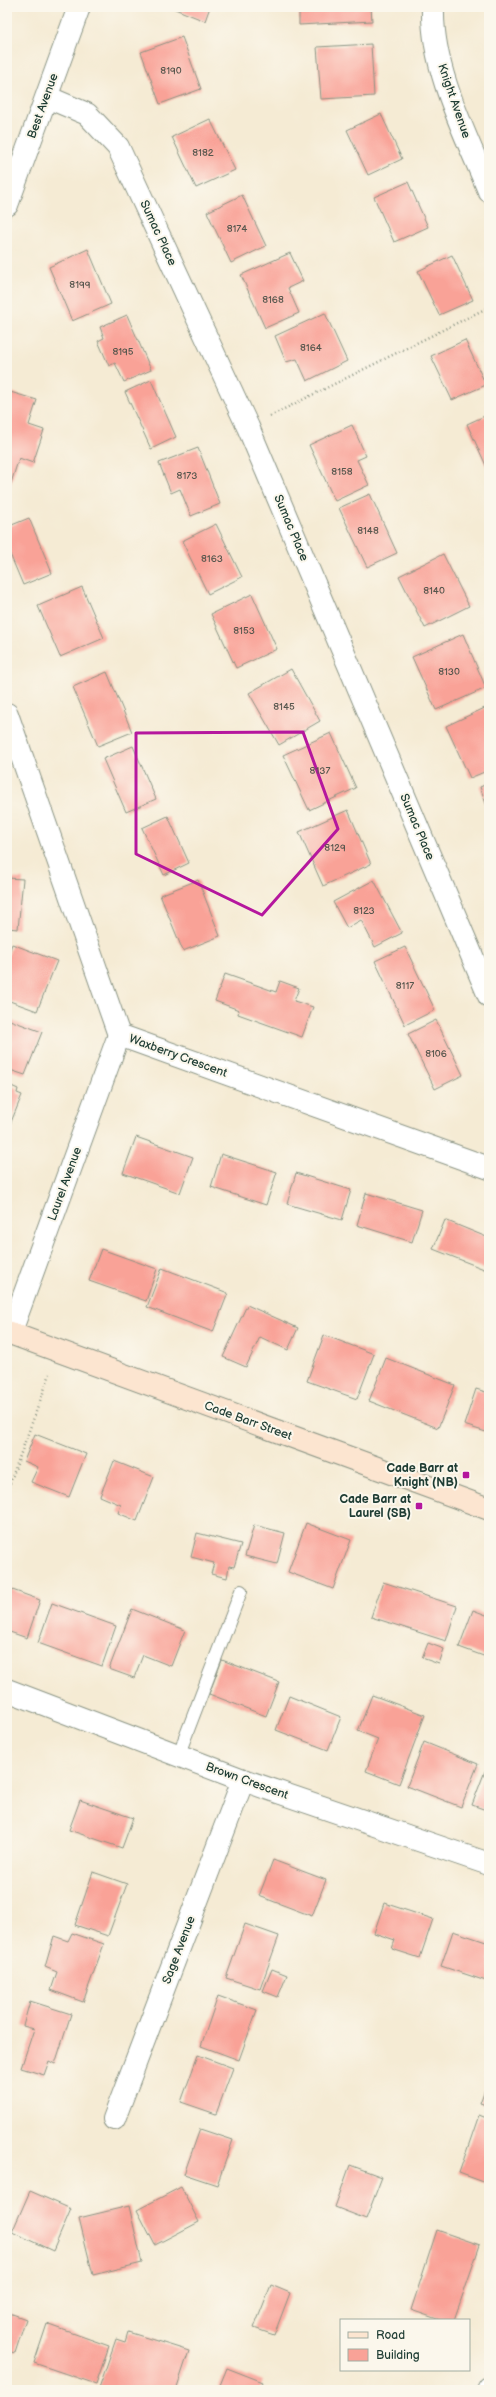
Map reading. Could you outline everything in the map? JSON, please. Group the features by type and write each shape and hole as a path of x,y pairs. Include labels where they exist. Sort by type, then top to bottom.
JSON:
{"street":[{"name":"Best Avenue","path":"7,205 79,7"},
{"name":"Knight Avenue","path":"433,7 440,62 459,119 489,191"},
{"name":"Sumac Place","path":"47,97 87,114 118,147 248,427 489,996"},
{"name":"Waxberry Crescent","path":"7,714 119,1035 489,1168"},
{"name":"Laurel Avenue","path":"9,1333 119,1035"},
{"name":"Cade Barr Street","path":"9,1333 489,1509"},
{"name":"Brown Crescent","path":"7,1690 243,1780 489,1864"},
{"name":"Sage Avenue","path":"114,2119 243,1780"}],"lane":[{"path":"178,1756 241,1591"}],"path":[{"path":"248,427 489,307"},
{"path":"7,1491 58,1351"}],"highlighted area":[{"path":"303,732 338,829 262,915 136,854 136,733"}],"building":[{"path":"170,7 210,7 205,21"},
{"path":"299,7 371,7 372,21 299,25"},
{"path":"182,37 201,89 160,104 141,52"},
{"path":"371,44 374,96 321,99 317,47"},
{"path":"381,114 402,159 368,175 347,130"},
{"path":"210,119 235,170 196,188 172,137"},
{"path":"408,182 428,227 394,242 374,197"},
{"path":"242,195 266,246 231,263 207,212"},
{"path":"88,249 111,304 72,321 49,267"},
{"path":"290,253 303,281 288,288 299,313 265,328 241,275"},
{"path":"452,255 473,300 439,315 418,271"},
{"path":"325,313 347,361 307,381 297,359 286,362 275,336"},
{"path":"127,315 151,370 124,382 115,363 109,366 98,341 104,338 100,327"},
{"path":"465,340 486,385 452,400 431,356"},
{"path":"151,380 176,437 151,449 125,392"},
{"path":"7,391 37,400 29,425 44,430 33,463 19,458 10,486 7,485"},
{"path":"489,414 489,472 467,424"},
{"path":"352,425 366,456 357,460 369,485 335,501 309,445"},
{"path":"198,448 220,504 191,516 180,489 171,493 159,463"},
{"path":"370,494 397,553 367,567 339,508"},
{"path":"29,518 52,573 23,585 7,547 7,527"},
{"path":"216,524 242,577 208,594 182,541"},
{"path":"443,554 469,606 425,628 399,576"},
{"path":"82,587 104,638 60,657 38,606"},
{"path":"252,594 277,649 236,668 211,614"},
{"path":"463,634 486,688 436,710 412,657"},
{"path":"291,669 320,721 279,745 249,693"},
{"path":"107,672 132,732 98,746 73,687"},
{"path":"489,706 489,770 470,778 446,726"},
{"path":"331,733 356,788 309,810 283,755"},
{"path":"133,746 156,799 126,812 103,759"},
{"path":"489,783 489,812 480,787"},
{"path":"348,810 371,864 323,886 299,832"},
{"path":"168,816 189,863 164,875 142,828"},
{"path":"7,878 23,879 18,929 7,928"},
{"path":"198,880 220,936 183,951 160,895"},
{"path":"374,880 402,933 375,947 361,920 347,928 333,902"},
{"path":"12,944 57,961 37,1011 7,1000 7,958"},
{"path":"405,947 435,1010 405,1025 375,961"},
{"path":"225,974 276,992 280,981 299,988 294,1001 313,1007 302,1037 238,1014 239,1010 215,1001"},
{"path":"7,1019 42,1032 25,1075 7,1069"},
{"path":"436,1020 463,1075 435,1089 408,1034"},
{"path":"7,1084 18,1089 17,1093 22,1095 9,1127"},
{"path":"136,1137 193,1157 180,1193 123,1173"},
{"path":"221,1154 277,1172 266,1205 211,1187"},
{"path":"296,1173 351,1190 342,1220 287,1204"},
{"path":"366,1193 422,1210 412,1242 357,1225"},
{"path":"445,1220 489,1238 489,1271 433,1249"},
{"path":"101,1249 157,1269 146,1301 89,1281"},
{"path":"162,1268 228,1293 213,1332 147,1307"},
{"path":"247,1305 298,1328 288,1350 260,1337 246,1367 223,1357"},
{"path":"324,1335 374,1354 357,1399 307,1381"},
{"path":"386,1358 455,1385 438,1428 369,1401"},
{"path":"476,1389 489,1393 489,1433 464,1425"},
{"path":"35,1434 86,1454 69,1497 31,1482 38,1467 24,1461"},
{"path":"114,1461 154,1477 137,1521 118,1513 121,1505 100,1496"},
{"path":"306,1523 351,1540 333,1589 288,1572"},
{"path":"254,1525 285,1533 277,1564 245,1556"},
{"path":"197,1533 241,1544 234,1567 229,1566 227,1578 211,1574 214,1563 191,1557"},
{"path":"383,1582 457,1606 446,1641 371,1617"},
{"path":"7,1588 40,1600 27,1638 7,1631"},
{"path":"52,1603 116,1626 102,1666 38,1643"},
{"path":"132,1609 185,1630 171,1666 143,1655 134,1678 109,1669"},
{"path":"473,1610 489,1616 489,1658 459,1647"},
{"path":"428,1643 444,1649 439,1664 422,1658"},
{"path":"222,1660 279,1682 266,1716 209,1694"},
{"path":"372,1695 425,1715 399,1784 366,1771 378,1739 358,1731"},
{"path":"289,1696 341,1717 328,1750 276,1730"},
{"path":"424,1742 478,1764 461,1807 407,1786"},
{"path":"485,1771 489,1773 489,1811 472,1805"},
{"path":"80,1800 133,1818 122,1848 69,1830"},
{"path":"273,1860 326,1880 312,1916 259,1896"},
{"path":"93,1872 127,1884 108,1936 75,1925"},
{"path":"384,1903 433,1919 420,1958 392,1949 395,1940 374,1933"},
{"path":"245,1924 279,1936 260,1989 226,1978"},
{"path":"453,1931 489,1943 489,1982 441,1966"},
{"path":"72,1933 104,1944 83,2002 51,1990 57,1972 45,1967 54,1936 68,1941"},
{"path":"272,1969 287,1975 278,1997 263,1991"},
{"path":"218,1996 257,2010 239,2060 201,2046"},
{"path":"30,2001 71,2014 55,2064 49,2061 44,2075 21,2068 34,2029 23,2026"},
{"path":"198,2055 233,2068 216,2114 181,2102"},
{"path":"489,2078 489,2106 480,2103"},
{"path":"479,2115 489,2119 489,2184 459,2173"},
{"path":"200,2129 233,2140 217,2185 184,2174"},
{"path":"350,2165 382,2177 366,2219 335,2207"},
{"path":"181,2187 199,2222 155,2245 137,2210"},
{"path":"30,2191 71,2209 53,2251 12,2232"},
{"path":"129,2206 142,2263 93,2275 79,2218"},
{"path":"437,2230 480,2245 454,2319 437,2319 411,2310"},
{"path":"271,2285 290,2293 274,2335 254,2328"},
{"path":"7,2312 26,2319 15,2353 7,2351"},
{"path":"47,2324 109,2346 96,2384 34,2363"},
{"path":"128,2332 189,2351 176,2390 99,2388 116,2339 125,2342"},
{"path":"227,2368 263,2382 260,2390 218,2390"}],"place":[{"name":"Cade Barr at Knight (NB)","path":"466,1475"},
{"name":"Cade Barr at Laurel (SB)","path":"419,1506"}]}
